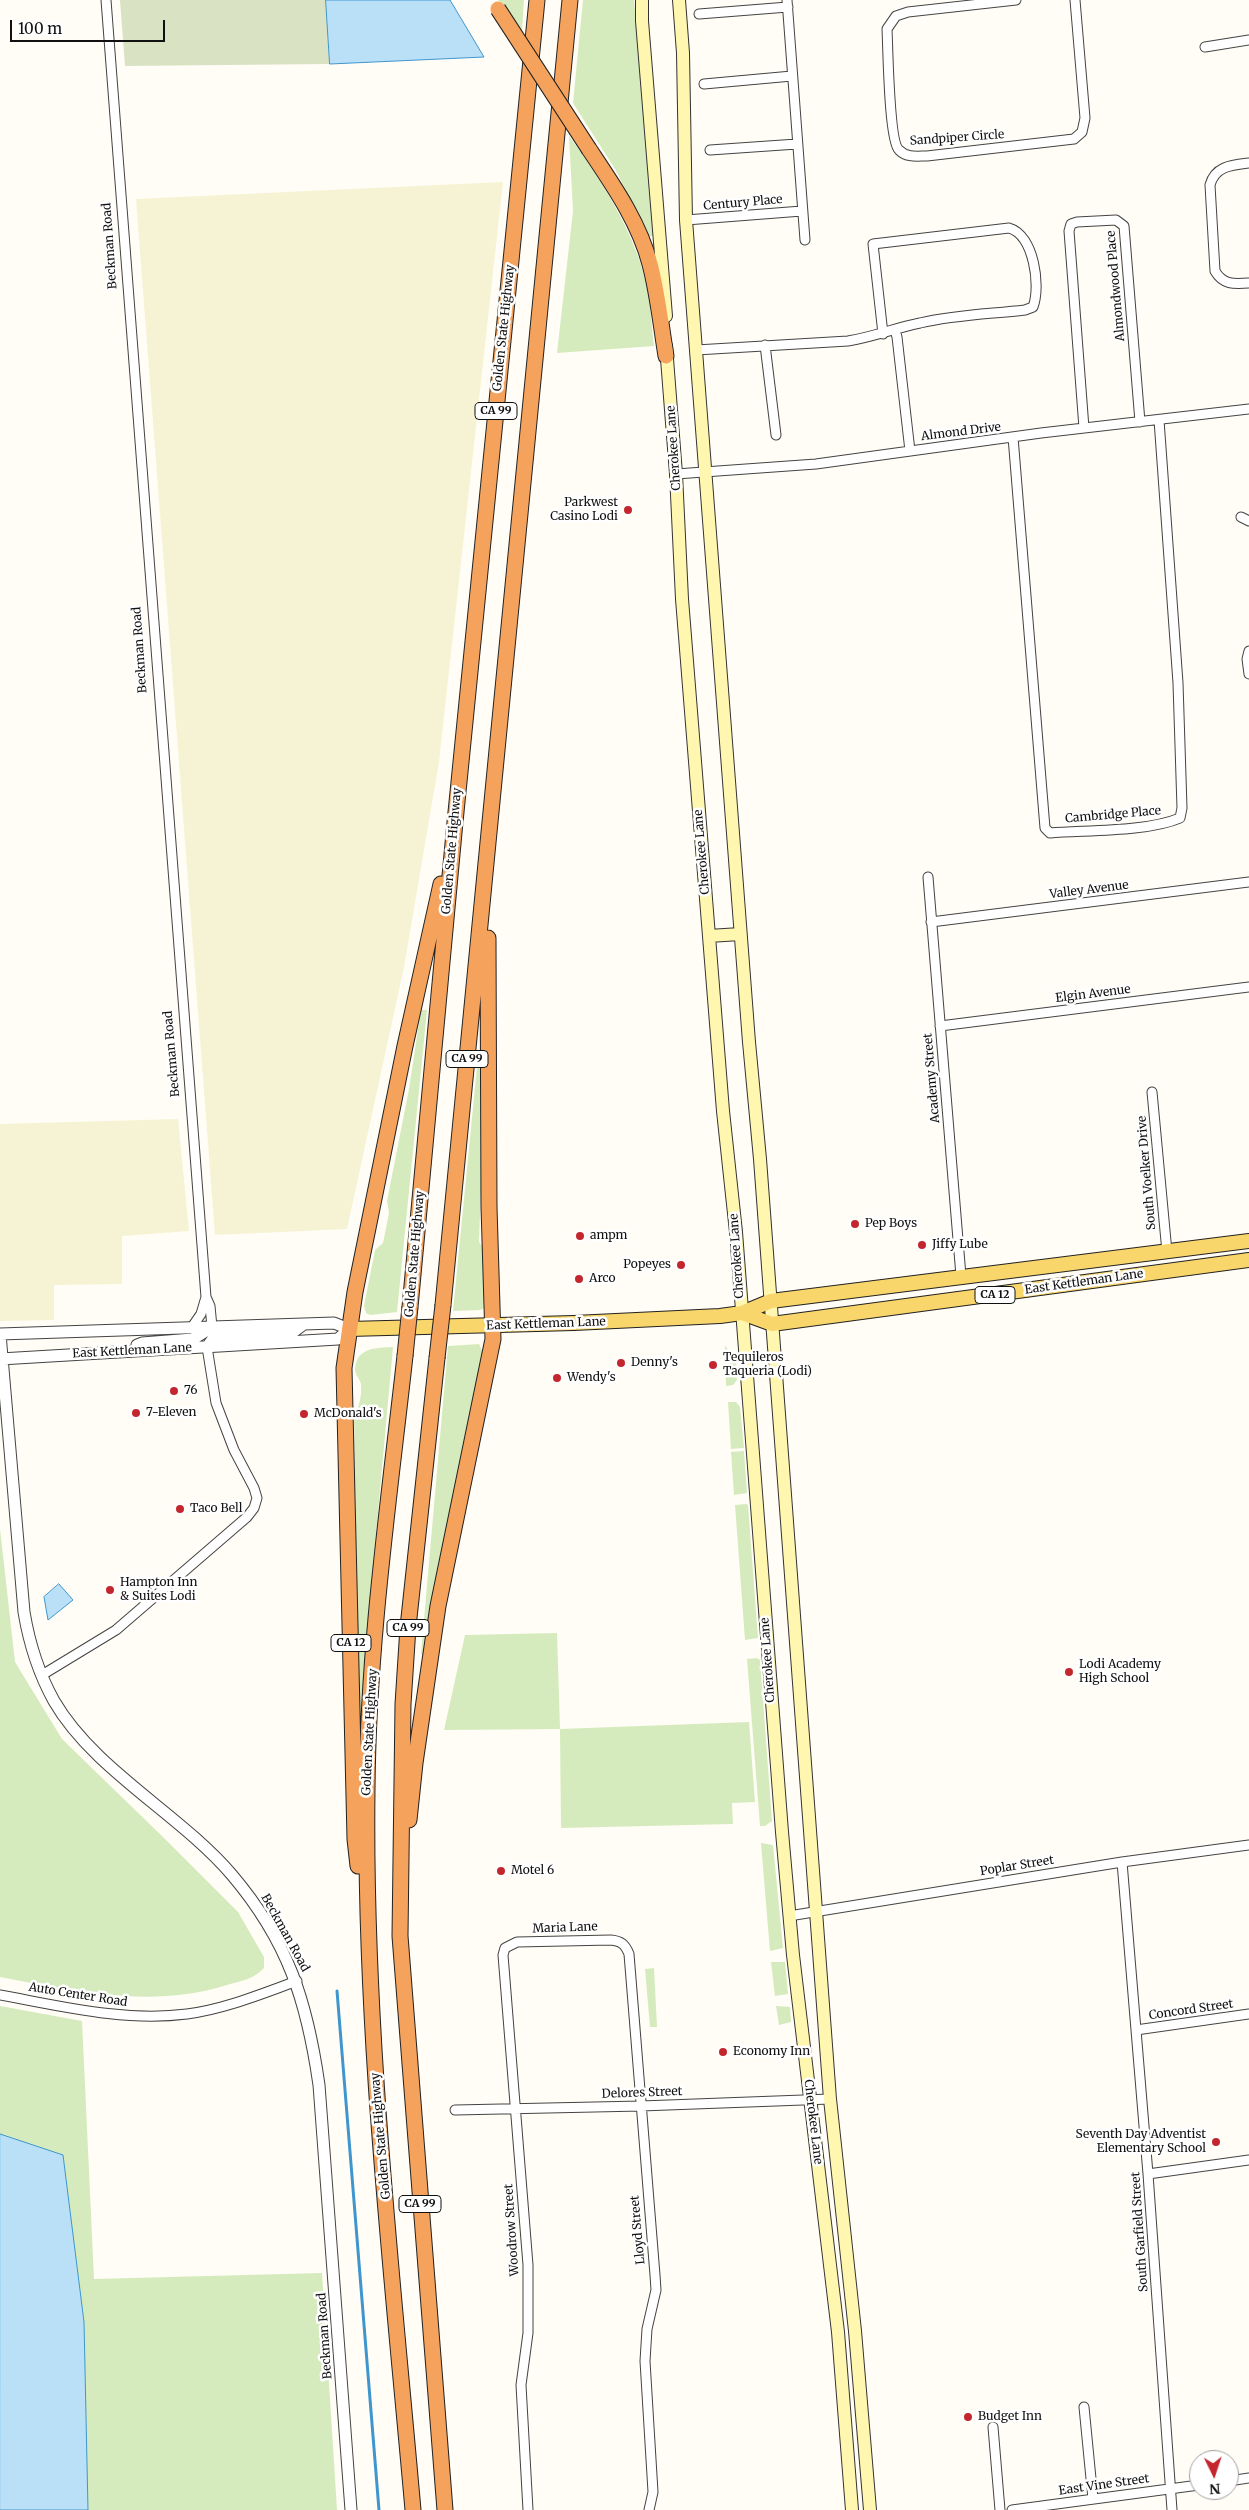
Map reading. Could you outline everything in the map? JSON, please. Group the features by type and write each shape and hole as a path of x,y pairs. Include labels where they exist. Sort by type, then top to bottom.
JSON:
{"highway":[{"name":"Golden State Highway","path":"413,2510 368,1957 366,1823 369,1719 374,1641 410,1307 455,822 537,0"},
{"name":"CA 99","path":"445,2510 403,1992 400,1814 403,1704 409,1618 443,1305 570,0"},
{"path":"495,4 616,189 642,240 650,263 666,356"},
{"path":"401,1898 415,1763 438,1606 491,1352 494,1326 490,1263 487,972 490,814"},
{"path":"349,1329 405,1046 455,822"},
{"name":"CA 12","path":"349,1329 344,1368 355,1839 368,1957"}],"main road":[{"name":"Cherokee Lane","path":"642,0 642,20 666,309 666,356 676,474 682,599 742,1313 789,1916 837,2324 852,2510"},
{"name":"Cherokee Lane","path":"679,0 683,53 686,220 740,934 771,1301 830,2098 855,2331 870,2510"},
{"path":"709,936 740,934"},
{"name":"East Kettleman Lane","path":"349,1329 494,1326 696,1318 742,1313 771,1301 1249,1241"},
{"name":"East Kettleman Lane","path":"742,1313 772,1324 1249,1260"}],"street":[{"name":"Beckman Road","path":"106,0 206,1297 210,1306 212,1327"},
{"name":"Sandpiper Circle","path":"1016,0 908,12 892,20 887,29 892,133 899,151 907,156 927,156 1074,139 1082,132 1085,118 1074,0"},
{"path":"699,14 787,3 805,240"},
{"path":"1205,47 1249,40"},
{"path":"704,84 792,76"},
{"path":"710,150 797,144"},
{"path":"1249,163 1220,169 1212,177 1211,204 1215,271 1226,283 1249,282"},
{"name":"Century Place","path":"686,220 802,211"},
{"name":"Almondwood Place","path":"1084,428 1069,231 1071,224 1077,222 1116,220 1124,226 1140,422"},
{"path":"696,350 848,340 883,334 922,322 1025,310 1033,307 1036,297 1032,255 1024,237 1018,231 1009,228 873,244 883,334"},
{"path":"895,330 910,451"},
{"path":"765,345 776,436"},
{"name":"Almond Drive","path":"676,474 816,464 1013,437 1249,409"},
{"name":"Cambridge Place","path":"1013,437 1045,828 1050,833 1143,826 1169,822 1180,818 1182,808 1178,683 1159,420"},
{"path":"1249,651 1247,659 1249,674"},
{"name":"Academy Street","path":"928,877 961,1276"},
{"name":"Valley Avenue","path":"931,922 1249,882"},
{"name":"Elgin Avenue","path":"940,1026 1249,986"},
{"name":"South Voelker Drive","path":"1152,1092 1167,1252"},
{"name":"Beckman Road","path":"192,1327 200,1314 206,1297"},
{"name":"East Kettleman Lane","path":"0,1334 334,1323 349,1329 338,1339 1,1359"},
{"path":"42,1675 116,1630 247,1518 254,1508 257,1498 254,1488 234,1450 216,1403 207,1346 216,1336 293,1332 304,1324"},
{"path":"127,1351 142,1343 193,1339 212,1327"},
{"name":"Beckman Road","path":"0,1334 24,1612 28,1634 42,1675 54,1701 99,1755 212,1853 232,1875 254,1903 297,1981 309,2025 319,2085 351,2510"},
{"name":"Poplar Street","path":"789,1916 1122,1862 1249,1845"},
{"name":"South Garfield Street","path":"1122,1862 1148,2174 1172,2510"},
{"name":"Maria Lane","path":"505,1948 517,1942 611,1940 620,1941 626,1946"},
{"name":"Lloyd Street","path":"626,1946 629,1954 656,2290 645,2341 653,2492 649,2510"},
{"name":"Woodrow Street","path":"505,1948 503,1955 528,2265 528,2333 521,2385 528,2510"},
{"name":"Auto Center Road","path":"0,1995 121,2016 157,2016 188,2014 229,2006 297,1981"},
{"name":"Concord Street","path":"1136,2030 1249,2014"},
{"name":"Delores Street","path":"455,2110 641,2106 830,2098"},
{"path":"1148,2174 1249,2160"},
{"path":"1084,2407 1093,2499"},
{"path":"992,2427 1000,2510"},
{"name":"East Vine Street","path":"1012,2510 1189,2486"}],"shaded area":[{"path":"503,182 439,762 404,967 347,1229 215,1235 136,199"},
{"path":"178,1119 189,1231 122,1236 122,1284 54,1285 54,1320 0,1321 0,1124"}],"green space":[{"path":"120,0 326,0 330,64 125,66"},
{"path":"498,0 524,0 522,30"},
{"path":"583,0 634,0 654,236 649,236 615,169 573,103"},
{"path":"569,136 604,187 633,243 648,290 654,346 557,353 573,211"},
{"path":"421,1010 427,1010 397,1312 370,1315 366,1313 364,1306 375,1250 383,1243 389,1213 387,1201 409,1089"},
{"path":"486,1056 479,1242 485,1251 486,1307 480,1310 453,1311 478,1057"},
{"path":"479,1344 483,1353 428,1655 421,1654 448,1346"},
{"path":"725,1345 736,1363 737,1380 733,1385 726,1386"},
{"path":"393,1347 366,1644 362,1718 359,1718 354,1418 360,1401 361,1388 355,1370 356,1362 363,1353 368,1350"},
{"path":"728,1402 736,1402 740,1407 744,1448 731,1449"},
{"path":"744,1451 747,1493 734,1495 731,1452"},
{"path":"735,1505 748,1505 758,1638 745,1640"},
{"path":"0,1529 15,1662 62,1739 238,1912 264,1957 264,1968 256,1975 242,1981 199,1992 142,1997 56,1988 0,1977"},
{"path":"557,1633 560,1729 444,1730 465,1635"},
{"path":"757,1658 760,1660 772,1821 765,1826 760,1826 747,1659"},
{"path":"749,1722 755,1802 732,1803 733,1824 561,1828 560,1729"},
{"path":"761,1843 773,1845 783,1948 770,1951"},
{"path":"771,1962 785,1962 788,1994 775,1996"},
{"path":"654,1968 657,2027 650,2027 645,1969"},
{"path":"0,2006 82,2021 94,2279 322,2273 337,2510 0,2510"},
{"path":"776,2006 790,2007 791,2022 779,2025"}],"water":[{"path":"326,0 450,0 484,57 330,64"},
{"path":"59,1584 73,1600 48,1620 44,1597"},
{"path":"0,2134 63,2155 84,2322 88,2510 0,2510"}],"waterway":[{"path":"337,1991 379,2510"}],"place":[{"name":"Parkwest Casino Lodi","path":"628,510"},
{"name":"Pep Boys","path":"855,1224"},
{"name":"ampm","path":"580,1236"},
{"name":"Jiffy Lube","path":"922,1245"},
{"name":"Popeyes","path":"681,1265"},
{"name":"Arco","path":"579,1279"},
{"name":"Denny's","path":"621,1363"},
{"name":"Tequileros Taqueria (Lodi)","path":"713,1365"},
{"name":"Wendy's","path":"557,1378"},
{"name":"76","path":"174,1391"},
{"name":"7-Eleven","path":"136,1413"},
{"name":"McDonald's","path":"304,1414"},
{"name":"Taco Bell","path":"180,1509"},
{"name":"Hampton Inn & Suites Lodi","path":"110,1590"},
{"name":"Lodi Academy High School","path":"1069,1672"},
{"name":"Motel 6","path":"501,1871"},
{"name":"Economy Inn","path":"723,2052"},
{"name":"Seventh Day Adventist Elementary School","path":"1216,2142"},
{"name":"Budget Inn","path":"968,2417"}]}
